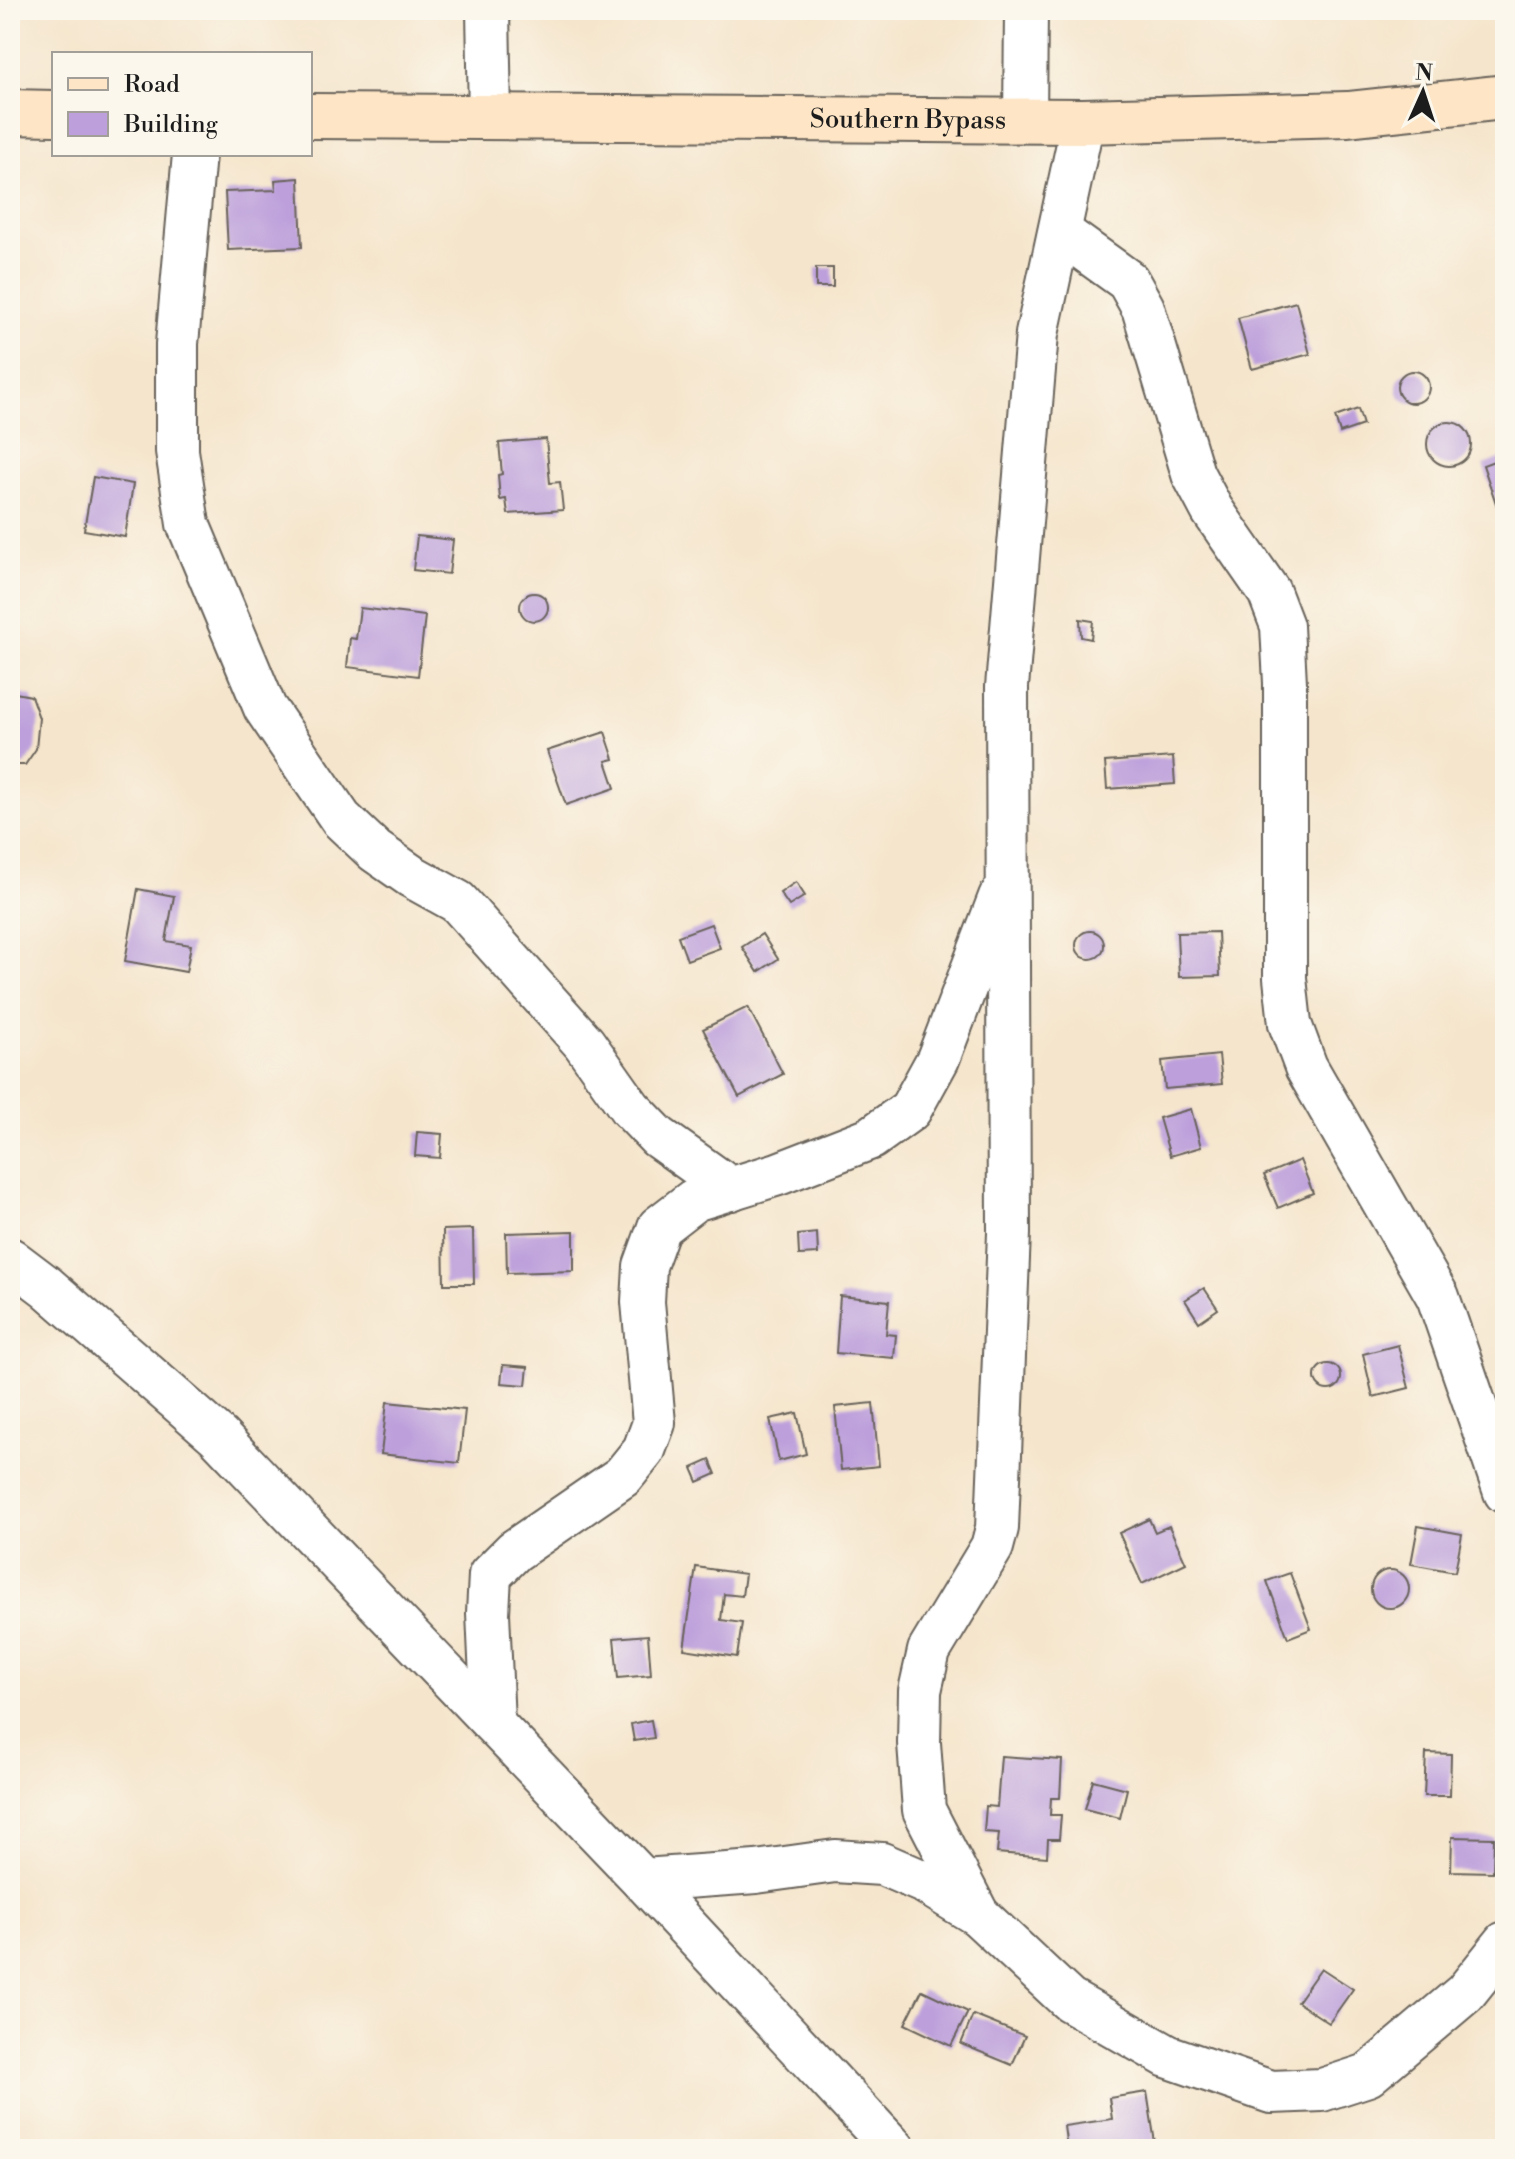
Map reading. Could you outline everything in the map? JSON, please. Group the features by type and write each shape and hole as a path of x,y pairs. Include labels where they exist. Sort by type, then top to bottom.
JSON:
{"street":[{"path":"488,10 490,117"},
{"path":"1025,121 1026,10"},
{"name":"Southern Bypass","path":"312,116 1083,121 1348,114 1505,97"},
{"path":"10,112 52,113"},
{"path":"978,1915 924,1810 919,1743 920,1691 929,1651 992,1547 997,1528 1009,1233 1007,687 1037,334 1083,121"},
{"path":"194,156 177,344 177,451 188,524 265,708 341,819 375,851 411,876 458,902 584,1043 630,1108 658,1137 731,1189"},
{"path":"1060,232 1128,281 1143,308 1193,474 1212,510 1269,592 1282,626 1285,683 1285,978 1290,1024 1306,1067 1438,1297 1505,1492"},
{"path":"493,1723 488,1613 490,1575 514,1551 623,1476 644,1450 654,1423 643,1302 645,1266 659,1227 694,1200 871,1138 910,1110 938,1059 1008,875"},
{"path":"10,1259 47,1287 218,1436 643,1880 894,2149"},
{"path":"643,1880 756,1872 835,1861 882,1864 926,1883 978,1915 1069,2000 1167,2056 1271,2092 1322,2090 1368,2075 1465,1993 1505,1943"}],"building":[{"path":"299,178 302,247 228,250 225,192 276,190 275,180"},
{"path":"816,268 833,268 833,287 816,287"},
{"path":"1296,302 1310,354 1252,369 1238,318"},
{"path":"1413,371 1424,376 1429,387 1424,398 1413,403 1402,398 1397,387 1402,376"},
{"path":"1358,409 1363,425 1340,433 1335,417"},
{"path":"1449,422 1465,428 1471,444 1465,460 1449,466 1433,460 1427,444 1433,428"},
{"path":"546,439 550,483 560,482 563,510 508,514 506,499 500,500 498,475 502,474 499,443"},
{"path":"1505,457 1505,523 1503,524 1483,465"},
{"path":"93,477 133,484 125,537 84,530"},
{"path":"417,536 453,540 449,574 413,570"},
{"path":"534,593 544,597 548,607 544,617 534,621 524,617 520,607 524,597"},
{"path":"360,608 425,616 418,676 347,667 350,638 356,639"},
{"path":"1080,619 1093,621 1091,639 1081,637"},
{"path":"10,692 31,696 39,718 36,749 25,765 10,765"},
{"path":"605,732 614,759 606,761 615,788 566,805 547,751"},
{"path":"1173,757 1175,784 1107,789 1105,762"},
{"path":"796,882 805,896 789,906 780,893"},
{"path":"138,889 174,896 166,941 191,945 186,972 125,961"},
{"path":"711,924 720,948 687,960 678,936"},
{"path":"1090,931 1100,935 1104,945 1100,955 1090,959 1080,955 1076,945 1080,935"},
{"path":"1218,932 1220,976 1179,977 1177,933"},
{"path":"762,934 778,959 758,972 742,947"},
{"path":"748,1007 783,1074 739,1097 703,1029"},
{"path":"1219,1055 1222,1084 1165,1089 1162,1061"},
{"path":"1191,1109 1201,1147 1170,1156 1159,1118"},
{"path":"417,1132 442,1134 440,1158 415,1156"},
{"path":"1300,1160 1313,1193 1278,1208 1264,1175"},
{"path":"473,1229 474,1284 444,1284 443,1230"},
{"path":"574,1231 574,1271 507,1273 506,1233"},
{"path":"817,1233 818,1254 799,1255 798,1235"},
{"path":"1204,1288 1218,1309 1199,1322 1185,1300"},
{"path":"840,1296 889,1301 886,1334 896,1335 894,1358 836,1353"},
{"path":"1398,1345 1409,1388 1373,1397 1363,1354"},
{"path":"1328,1364 1337,1368 1341,1377 1337,1386 1328,1390 1319,1386 1315,1377 1319,1368"},
{"path":"503,1365 528,1367 526,1385 501,1383"},
{"path":"387,1402 465,1410 459,1463 381,1454"},
{"path":"873,1403 879,1466 841,1470 835,1407"},
{"path":"797,1413 806,1454 779,1461 770,1419"},
{"path":"710,1460 716,1474 698,1482 692,1468"},
{"path":"1149,1519 1155,1532 1169,1526 1186,1563 1142,1584 1119,1533"},
{"path":"1418,1526 1462,1534 1455,1572 1411,1564"},
{"path":"696,1567 745,1574 742,1596 724,1594 721,1620 742,1623 737,1657 684,1649"},
{"path":"1390,1570 1404,1575 1409,1589 1404,1603 1390,1608 1376,1603 1371,1589 1376,1575"},
{"path":"1290,1573 1311,1629 1288,1638 1267,1581"},
{"path":"648,1635 651,1675 618,1678 614,1638"},
{"path":"651,1720 654,1738 634,1741 631,1724"},
{"path":"1426,1753 1451,1754 1450,1796 1424,1796"},
{"path":"1001,1756 1062,1760 1060,1798 1051,1798 1050,1815 1061,1815 1059,1839 1048,1839 1047,1857 997,1853 999,1833 984,1832 986,1806 997,1807"},
{"path":"1093,1780 1127,1789 1120,1818 1085,1809"},
{"path":"1452,1837 1494,1838 1493,1872 1451,1871"},
{"path":"1321,1968 1353,1989 1329,2023 1297,2002"},
{"path":"922,1990 968,2012 951,2046 905,2024"},
{"path":"973,2015 1025,2036 1012,2065 961,2044"},
{"path":"1147,2092 1156,2149 1067,2149 1064,2126 1112,2119 1109,2098"}]}
